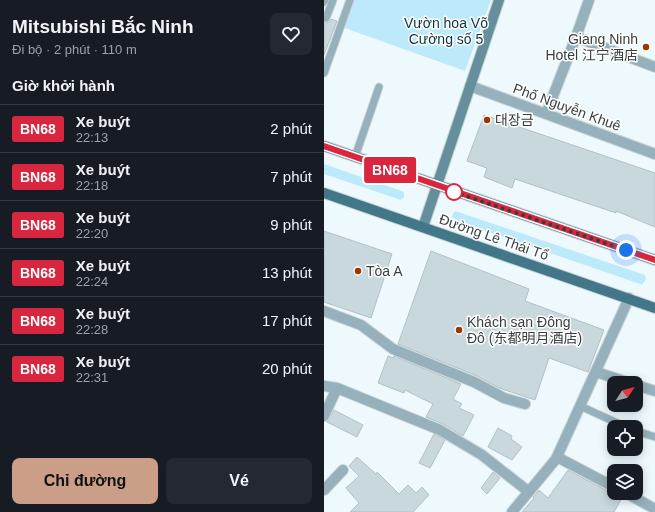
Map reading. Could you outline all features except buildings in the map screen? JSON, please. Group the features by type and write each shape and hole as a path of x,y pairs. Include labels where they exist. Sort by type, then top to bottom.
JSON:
{"main road":[{"path":"324,146 655,260"},
{"name":"Đường Lê Thái Tổ","path":"324,193 655,308"}],"street":[{"path":"423,227 499,0"},
{"path":"546,114 589,0"},
{"path":"576,37 655,66"},
{"name":"Phố Nguyễn Khuê","path":"470,86 655,154"},
{"path":"512,512 557,457 629,298"},
{"path":"324,311 361,325 393,349 474,382 504,398 525,404"},
{"path":"596,372 608,376"},
{"path":"324,386 337,388 440,430 482,455 529,492"},
{"path":"643,387 655,391"},
{"path":"324,416 337,388"},
{"path":"557,457 607,483"},
{"path":"324,490 343,470"},
{"path":"640,500 655,508"}],"lane":[{"path":"326,18 333,0"},
{"path":"324,73 350,0"},
{"path":"355,157 379,86"},
{"path":"580,406 611,420"},
{"path":"643,433 655,437"}],"green space":[{"name":"Vườn hoa Võ Cường số 5","path":"352,0 491,0 465,71 342,27"},
{"path":"324,164 402,191 404,193 404,197 400,200 324,174"},
{"path":"455,211 645,275 646,279 642,285 460,222 452,217"}],"bus line":[{"name":"BN68","path":"324,146 655,260"}],"place":[{"name":"Giang Ninh Hotel 江宁酒店","path":"646,47"},
{"name":"대장금","path":"487,120"},
{"name":"Tòa A","path":"358,271"},
{"name":"Khách sạn Đông Đô (东都明月酒店)","path":"459,330"}],"route":[{"path":"454,192 451,191 626,250"}]}
